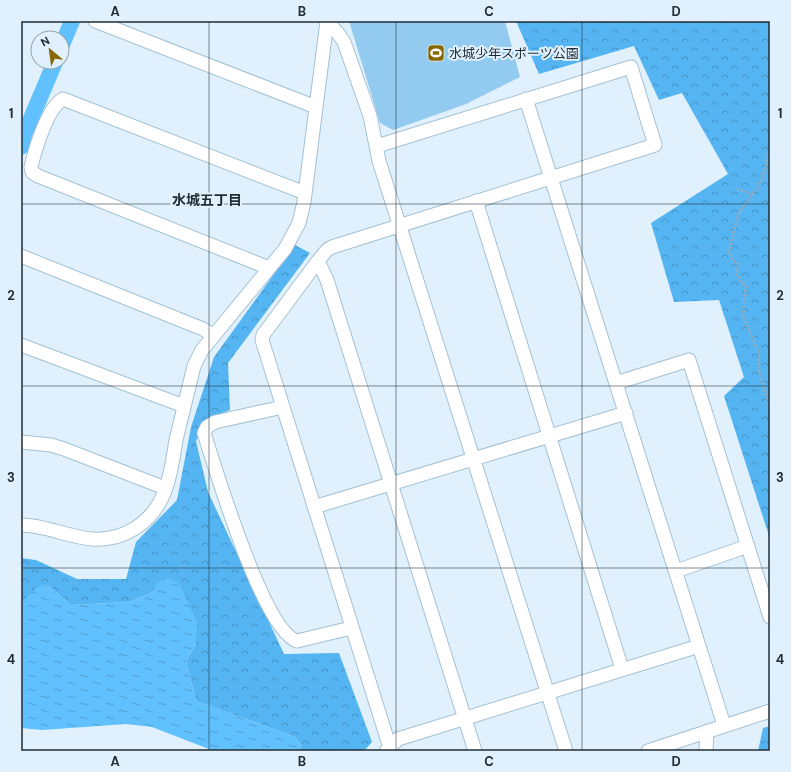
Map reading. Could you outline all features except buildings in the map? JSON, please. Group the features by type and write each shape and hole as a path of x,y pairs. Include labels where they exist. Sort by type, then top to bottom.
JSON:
{"street":[{"path":"95,21 316,107"},
{"path":"21,525 42,527 60,533 92,539 117,538 134,529 153,513 165,488 194,366 202,350 285,249 299,223 305,193 326,21"},
{"path":"326,21 344,42 370,116 379,161 566,751"},
{"path":"377,146 631,67 655,144 332,247 318,261 263,335 262,340 389,750"},
{"path":"526,99 724,725"},
{"path":"269,268 38,176 32,172 31,167 48,119 55,106 63,100 305,193"},
{"path":"476,201 622,670"},
{"path":"21,256 203,329 214,336"},
{"path":"318,261 327,280 475,751"},
{"path":"21,345 184,406"},
{"path":"616,383 689,360 770,617"},
{"path":"283,407 215,422 207,427 204,433 233,525 270,611 290,639 297,641 351,628"},
{"path":"314,507 626,413"},
{"path":"21,442 51,445 64,449 165,488"},
{"path":"676,571 748,546"},
{"path":"389,750 398,739 699,646"},
{"path":"648,751 770,711"},
{"path":"706,751 707,731"}],"path":[{"path":"770,144 766,167 758,187 738,214 729,252 733,261 739,264 736,274 746,287 743,316 759,354 759,372 770,408"},
{"path":"737,189 753,194"}],"green space":[{"path":"516,21 770,21 770,539 724,396 744,377 719,300 674,302 651,223 728,174 682,93 659,100 634,46 539,74"},
{"path":"295,245 310,253 228,363 230,410 207,419 196,441 208,492 284,654 339,653 372,742 364,751 299,751 301,745 295,737 196,701 186,661 196,644 158,583 151,593 129,602 71,605 46,584 21,603 21,558 36,560 77,579 126,579 136,542 177,500 191,427 214,357"},
{"path":"770,726 770,751 758,751 763,728"}],"shaded area":[{"name":"水城少年スポーツ公園","path":"349,21 505,21 520,77 466,104 393,130 380,123"}],"water":[{"path":"167,577 179,583 197,622 196,644 186,661 196,701 295,737 301,745 299,751 214,751 152,727 126,724 42,730 21,728 21,603 36,588 46,584 71,605 129,602 151,593 157,583"}],"waterway":[{"path":"68,30 72,21"},
{"path":"21,147 24,135 52,70"}],"place":[{"name":"水城少年スポーツ公園","path":"436,53"}],"district":[{"name":"水城五丁目","path":"207,200"}]}
